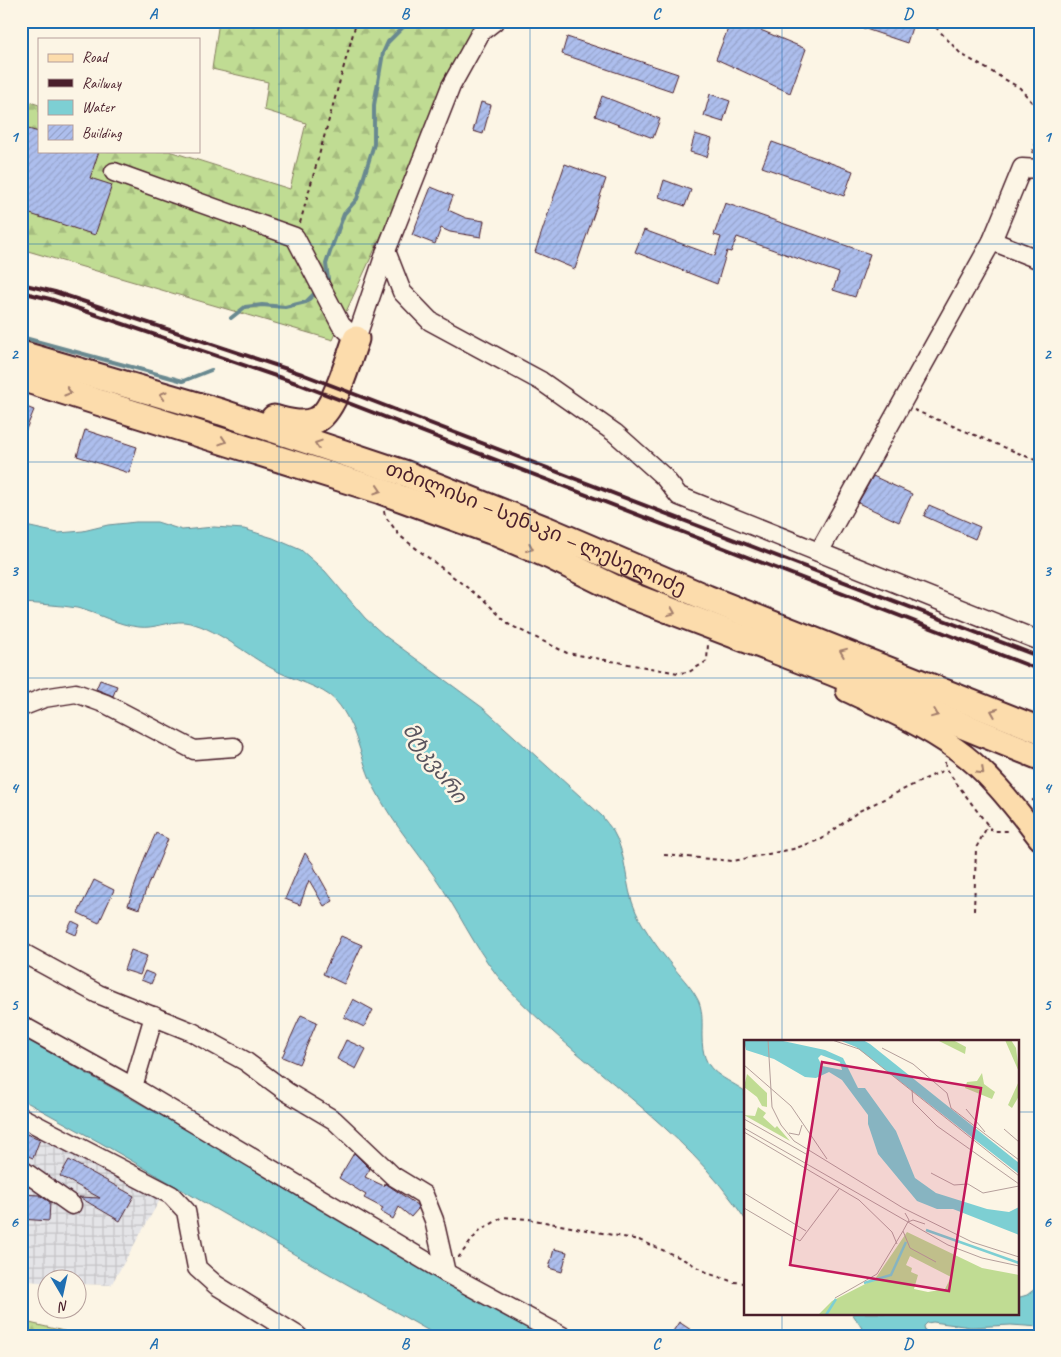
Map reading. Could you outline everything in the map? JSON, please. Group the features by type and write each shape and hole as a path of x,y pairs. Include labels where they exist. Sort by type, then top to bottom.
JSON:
{"highway":[{"path":"221,412 246,410 291,422 307,423 318,420 333,402 356,339"},
{"name":"თბილისი — სენაკი — ლესელიძე","path":"21,354 221,412 404,472 548,530 706,598 1040,730"},
{"name":"თბილისი — სენაკი — ლესელიძე","path":"21,378 381,491 491,531 552,557 627,594 759,645"},
{"path":"333,402 333,418 338,433 364,459"},
{"path":"759,645 1040,757"}],"main road":[{"path":"759,645 837,686 909,720 957,749 984,774 1037,835"}],"street":[{"path":"114,172 295,237 341,325 356,339 386,252 452,86 481,32 495,21"},
{"path":"819,552 1031,168"},
{"path":"992,240 1040,260"},
{"path":"386,252 402,292 430,321 541,381 615,433 664,477 679,496 1040,641"},
{"path":"21,707 44,698 76,693 106,704 194,750 234,747"},
{"path":"21,952 98,994 192,1032 245,1061 287,1092 334,1120 393,1176 424,1195 434,1220 446,1273"},
{"path":"134,1088 154,1016"},
{"path":"21,1025 134,1088 446,1273 562,1336"},
{"path":"21,1117 171,1196 186,1211 197,1268 216,1285 298,1336"},
{"path":"21,1169 72,1205"}],"path":[{"path":"930,21 961,54 1020,88 1040,112"},
{"path":"295,237 306,205 356,23"},
{"path":"1031,168 1032,153 1040,134"},
{"path":"900,405 1040,462"},
{"path":"381,491 385,516 400,536 486,602 508,624 567,653 678,672 689,672 707,661 709,626"},
{"path":"943,740 946,769 992,830 1037,835"},
{"path":"664,855 733,861 793,849 822,839 859,811 946,769"},
{"path":"974,911 976,848 988,825"},
{"path":"446,1273 479,1231 503,1217 529,1219 639,1240 681,1258 710,1274 734,1282 744,1283"},
{"path":"921,1335 925,1334"}],"shaded area":[{"path":"21,1110 168,1186 111,1285 88,1284 88,1270 38,1270 38,1282 21,1280"}],"green space":[{"path":"219,21 480,21 333,340 21,249 21,99 38,105 38,152 172,152 290,189 306,123 264,110 268,82 212,69"},
{"path":"21,1321 85,1336 21,1336"}],"water":[{"name":"მტკვარი","path":"157,522 182,530 214,527 244,529 273,538 301,550 325,571 365,618 385,636 483,708 602,816 618,841 624,861 629,892 636,912 653,941 691,988 699,1002 702,1014 703,1048 709,1065 720,1076 744,1090 744,1218 720,1185 692,1154 631,1098 535,1016 497,975 480,951 443,889 382,802 370,778 349,721 336,701 323,691 273,669 218,635 195,624 178,622 139,627 123,624 77,608 21,603 21,525 58,533 83,531 108,525"},
{"path":"21,1036 553,1336 438,1336 21,1099"},
{"path":"1040,1285 1040,1327 1011,1325 971,1327 933,1322 927,1323 924,1326 926,1336 867,1336 853,1314 1018,1314 1018,1298 1027,1295"}],"building":[{"path":"731,21 739,21 806,49 790,93 716,59"},
{"path":"849,21 914,21 907,43 848,23"},
{"path":"567,37 678,74 672,91 562,54"},
{"path":"710,94 730,101 723,122 704,116"},
{"path":"602,96 660,119 653,138 595,116"},
{"path":"481,102 491,105 483,134 473,131"},
{"path":"21,127 38,132 38,152 99,152 90,178 112,185 95,235 21,211"},
{"path":"695,134 712,139 707,157 690,152"},
{"path":"772,142 853,171 844,196 762,167"},
{"path":"565,164 606,179 575,269 535,252"},
{"path":"664,180 691,190 685,206 659,197"},
{"path":"431,187 453,196 448,210 466,218 484,221 481,237 450,232 441,228 435,244 412,235"},
{"path":"725,203 870,254 855,297 833,290 839,273 737,237 731,252 727,251 717,284 635,252 644,230 715,256 721,237 714,235"},
{"path":"21,405 34,410 22,439 21,439"},
{"path":"85,430 137,447 129,473 77,456"},
{"path":"873,476 912,494 899,522 858,503"},
{"path":"929,505 980,527 975,539 924,516"},
{"path":"100,680 117,686 113,696 96,689"},
{"path":"156,833 168,839 139,909 128,905 145,857"},
{"path":"305,853 314,865 333,901 324,906 309,880 300,905 285,899"},
{"path":"94,880 114,890 99,923 78,913"},
{"path":"72,921 80,925 76,935 67,931"},
{"path":"341,936 362,945 344,984 323,974"},
{"path":"131,950 147,956 140,975 124,970"},
{"path":"145,971 155,975 151,984 141,980"},
{"path":"353,999 373,1010 364,1027 344,1017"},
{"path":"301,1015 317,1022 299,1064 282,1057"},
{"path":"346,1040 366,1049 356,1069 337,1059"},
{"path":"21,1132 40,1139 33,1158 21,1153"},
{"path":"354,1153 370,1169 365,1177 384,1186 385,1183 417,1205 418,1209 411,1217 399,1207 393,1219 381,1212 383,1208 364,1198 366,1195 339,1178"},
{"path":"69,1160 134,1196 120,1221 79,1197 100,1198 60,1176"},
{"path":"21,1194 39,1195 50,1202 49,1221 21,1219"},
{"path":"554,1249 567,1252 562,1272 549,1268"},
{"path":"679,1322 700,1336 670,1336"},
{"path":"267,1329 277,1336 263,1336"}],"waterway":[{"path":"325,283 328,279 326,264 331,249 344,214 357,199 374,144 374,105 383,53 388,42 409,21"},
{"path":"231,318 245,307 262,305 285,307 306,302 317,291"},
{"path":"21,337 183,381 211,370"}],"railway":[{"path":"21,284 55,292 302,374 1040,657"},
{"path":"21,292 50,299 299,384 1040,670"}]}
